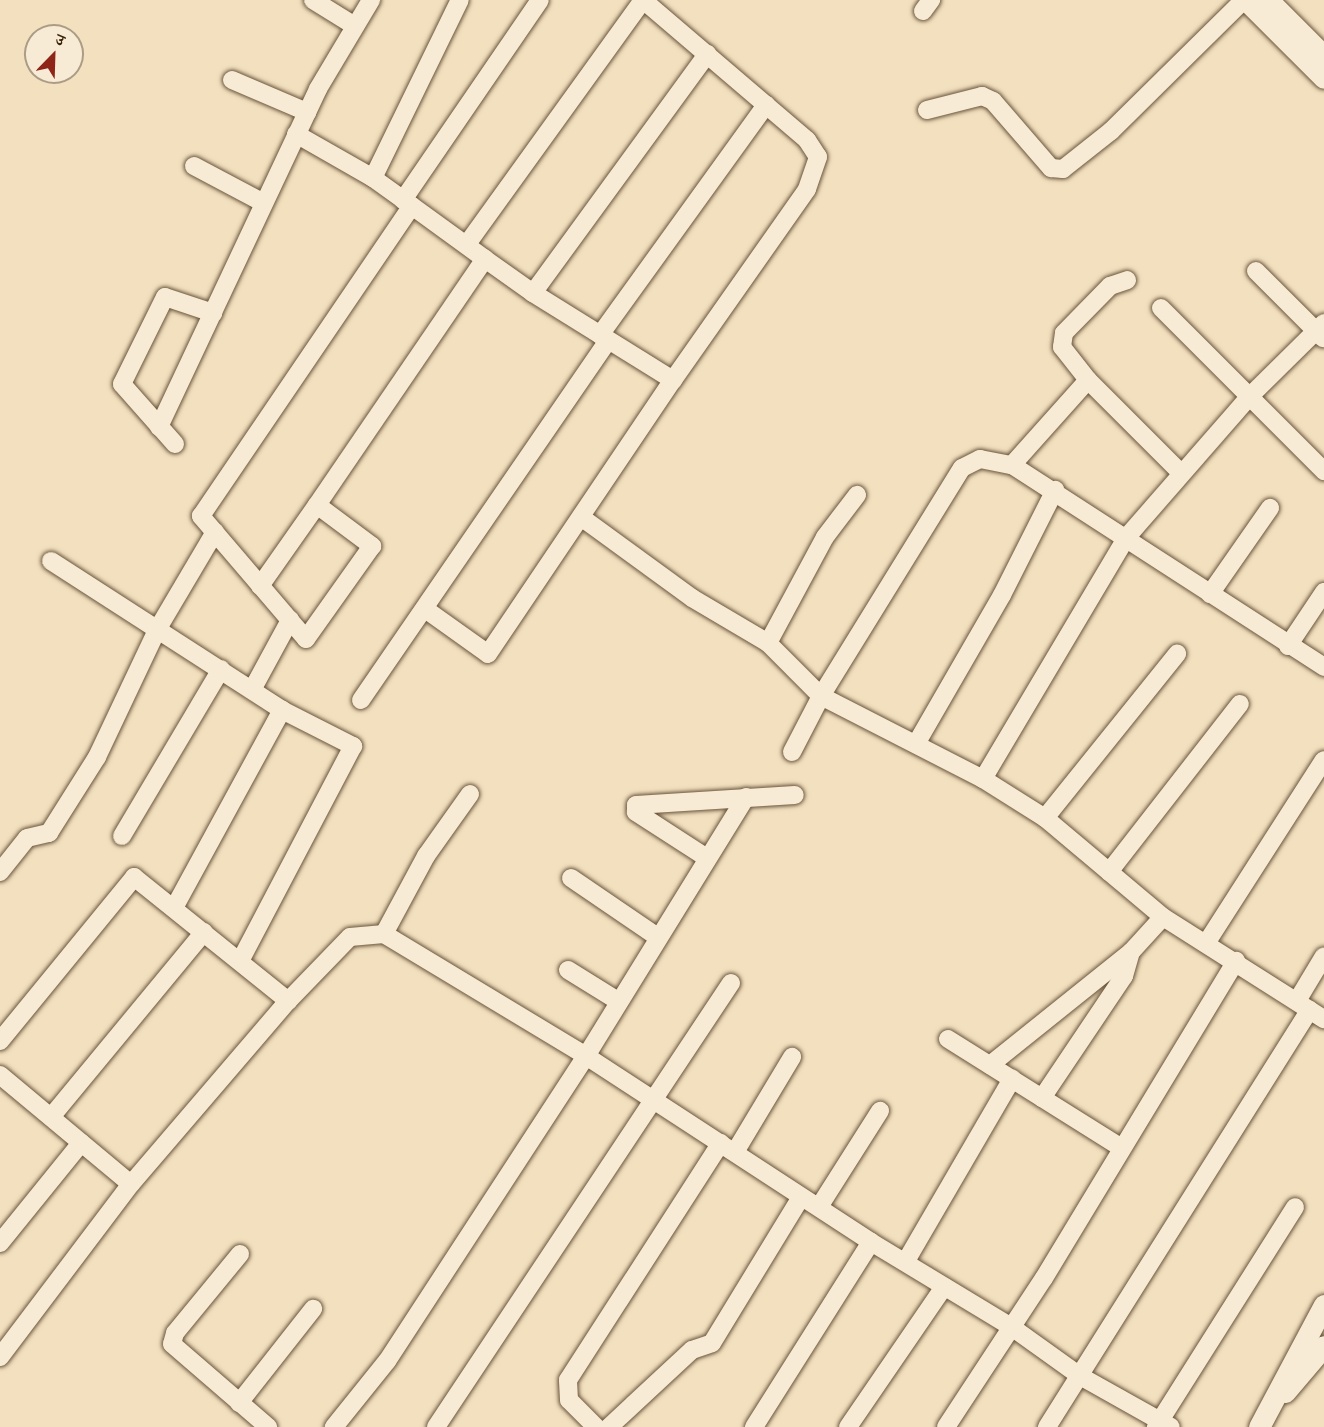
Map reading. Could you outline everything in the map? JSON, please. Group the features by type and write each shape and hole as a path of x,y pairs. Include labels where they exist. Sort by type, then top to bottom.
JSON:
{"street":[{"path":"313,0 355,26"},
{"path":"159,427 307,112 371,0"},
{"path":"373,178 460,0"},
{"path":"317,505 372,546 306,639 201,516 540,0"},
{"path":"425,609 488,654 815,173 818,157 807,140 643,0 466,245"},
{"path":"927,110 982,96 1052,168 1063,169 1111,131 1245,0 1324,78"},
{"path":"1268,0 1324,57"},
{"path":"532,293 707,54"},
{"path":"232,80 307,112"},
{"path":"361,700 425,609 604,338 766,105"},
{"path":"297,134 373,178 532,293 673,380"},
{"path":"194,166 264,203"},
{"path":"261,585 485,259"},
{"path":"983,779 1126,538 1180,472 1250,396 1321,331 1256,271"},
{"path":"1127,280 1110,286 1064,333 1062,346 1088,380 1180,472"},
{"path":"175,444 125,391 125,376 165,297 213,313"},
{"path":"1161,308 1324,471"},
{"path":"1012,465 1088,380"},
{"path":"792,752 821,696 962,468 980,459 1012,465 1055,490 1288,646 1324,667"},
{"path":"916,744 1002,596 1055,490"},
{"path":"768,643 825,537 857,495"},
{"path":"1210,594 1270,508"},
{"path":"581,517 692,598 768,643 821,696 983,779 1045,818 1163,917 1206,942 1310,1010"},
{"path":"0,872 27,838 49,833 97,756 157,630 215,532"},
{"path":"51,561 282,710 353,746 240,961"},
{"path":"1288,646 1324,592"},
{"path":"252,690 290,620"},
{"path":"1045,818 1177,654"},
{"path":"122,836 221,669"},
{"path":"1108,872 1240,704"},
{"path":"174,908 282,710"},
{"path":"1206,942 1324,760"},
{"path":"384,934 426,856 470,794"},
{"path":"707,858 636,812 636,805 795,795"},
{"path":"334,1427 387,1361 585,1056 656,936 746,797"},
{"path":"571,878 656,936"},
{"path":"0,1041 129,880 139,879 288,1001"},
{"path":"990,1065 1131,952 1163,917"},
{"path":"51,1117 204,932"},
{"path":"0,1357 131,1184 288,1001 350,937 384,934 585,1056 871,1242 906,1261 944,1287 1013,1328 1080,1376 1162,1425 1295,1207"},
{"path":"1042,1098 1124,976 1131,952"},
{"path":"1047,1427 1310,1010 1324,956"},
{"path":"946,1427 1013,1328 1120,1147 1236,961"},
{"path":"568,970 618,1001"},
{"path":"436,1427 655,1101 731,983"},
{"path":"948,1039 1120,1147"},
{"path":"792,1057 568,1380 569,1400 598,1426 692,1350 712,1343 801,1197"},
{"path":"1,1078 131,1184"},
{"path":"906,1261 1012,1079"},
{"path":"819,1207 880,1111"},
{"path":"0,1243 81,1143"},
{"path":"756,1426 871,1242"},
{"path":"240,1254 175,1333 172,1344 268,1427"},
{"path":"848,1427 944,1287"},
{"path":"1262,1421 1324,1305"},
{"path":"239,1403 313,1310"},
{"path":"1262,1421 1324,1346"}]}
